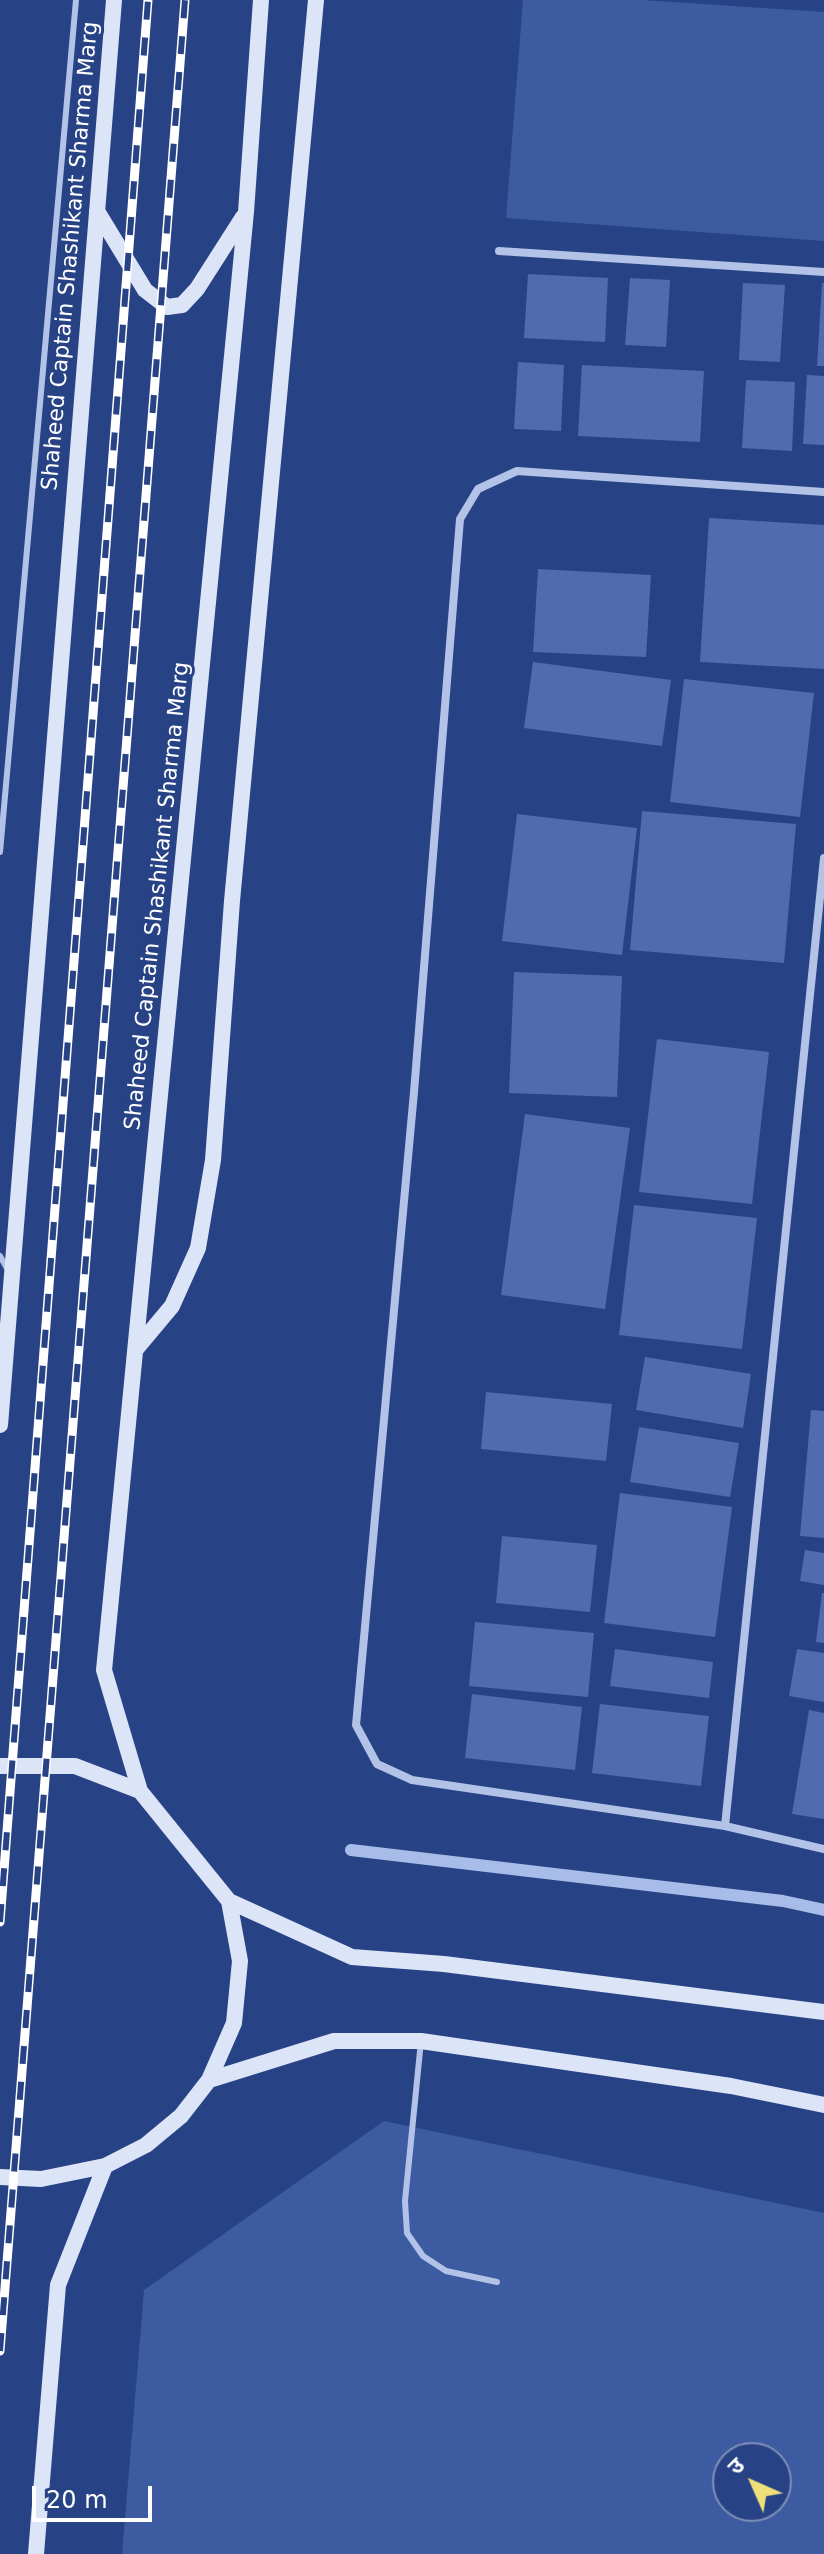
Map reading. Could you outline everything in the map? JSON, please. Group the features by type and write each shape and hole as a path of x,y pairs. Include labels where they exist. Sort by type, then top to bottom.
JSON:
{"main road":[{"name":"Shaheed Captain Shashikant Sharma Marg","path":"0,1425 114,0"},
{"name":"Shaheed Captain Shashikant Sharma Marg","path":"140,1791 104,1670 246,212 261,0"},
{"path":"136,1349 172,1306 198,1248 213,1160 232,901 316,0"},
{"path":"97,211 145,290 167,307 182,305 197,289 246,212"},
{"path":"0,1766 75,1766 140,1791 229,1901 352,1957 444,1964 824,2012"},
{"path":"0,2177 41,2179 105,2166 146,2145 181,2116 209,2080 234,2023 240,1961 229,1901"},
{"path":"209,2080 334,2041 421,2041 731,2086 824,2105"},
{"path":"36,2554 58,2285 105,2166"}],"street":[{"path":"499,251 824,272"},
{"path":"824,492 517,471 478,489 460,519 414,1092 356,1725 377,1764 412,1780 725,1826 824,1849"},
{"path":"725,1826 824,858"}],"lane":[{"path":"0,852 76,0"},
{"path":"0,1256 10,1272"},
{"path":"421,2041 405,2201 407,2233 423,2256 446,2271 497,2282"}],"shaded area":[{"path":"523,0 642,0 824,12 824,241 506,218"},
{"path":"384,2121 824,2213 824,2554 122,2554 144,2290"}],"building":[{"path":"528,274 608,278 605,342 524,338"},
{"path":"630,278 670,280 666,347 625,345"},
{"path":"743,283 785,285 780,362 739,360"},
{"path":"822,283 824,366 817,366"},
{"path":"518,362 564,365 561,431 514,429"},
{"path":"582,365 704,371 700,442 578,436"},
{"path":"807,375 824,376 824,445 803,444"},
{"path":"746,380 795,382 792,451 742,448"},
{"path":"709,518 824,525 824,669 700,662"},
{"path":"538,569 651,575 646,657 533,652"},
{"path":"533,662 671,680 662,746 524,728"},
{"path":"684,679 814,693 800,817 670,802"},
{"path":"642,811 796,824 784,963 630,950"},
{"path":"517,814 637,828 622,955 502,941"},
{"path":"514,972 622,976 617,1097 509,1093"},
{"path":"657,1039 769,1052 752,1204 639,1192"},
{"path":"525,1114 630,1128 605,1309 501,1295"},
{"path":"634,1205 757,1218 742,1349 619,1335"},
{"path":"645,1357 751,1374 743,1428 636,1410"},
{"path":"486,1392 612,1404 606,1461 481,1449"},
{"path":"811,1410 824,1411 824,1538 800,1536"},
{"path":"639,1427 739,1443 730,1497 630,1482"},
{"path":"620,1493 732,1507 715,1637 604,1623"},
{"path":"502,1536 597,1545 590,1612 496,1603"},
{"path":"805,1550 824,1553 824,1585 800,1581"},
{"path":"824,1593 824,1643 816,1642"},
{"path":"475,1622 594,1633 588,1697 469,1686"},
{"path":"615,1649 713,1662 709,1698 610,1686"},
{"path":"797,1649 824,1653 824,1702 789,1696"},
{"path":"472,1694 582,1707 575,1770 465,1758"},
{"path":"600,1704 709,1716 701,1786 592,1773"},
{"path":"809,1710 824,1713 824,1819 792,1814"}],"waterway":[{"path":"351,1850 783,1901 824,1910"}],"railway":[{"path":"0,1922 148,0"},
{"path":"0,2351 185,0"}]}
